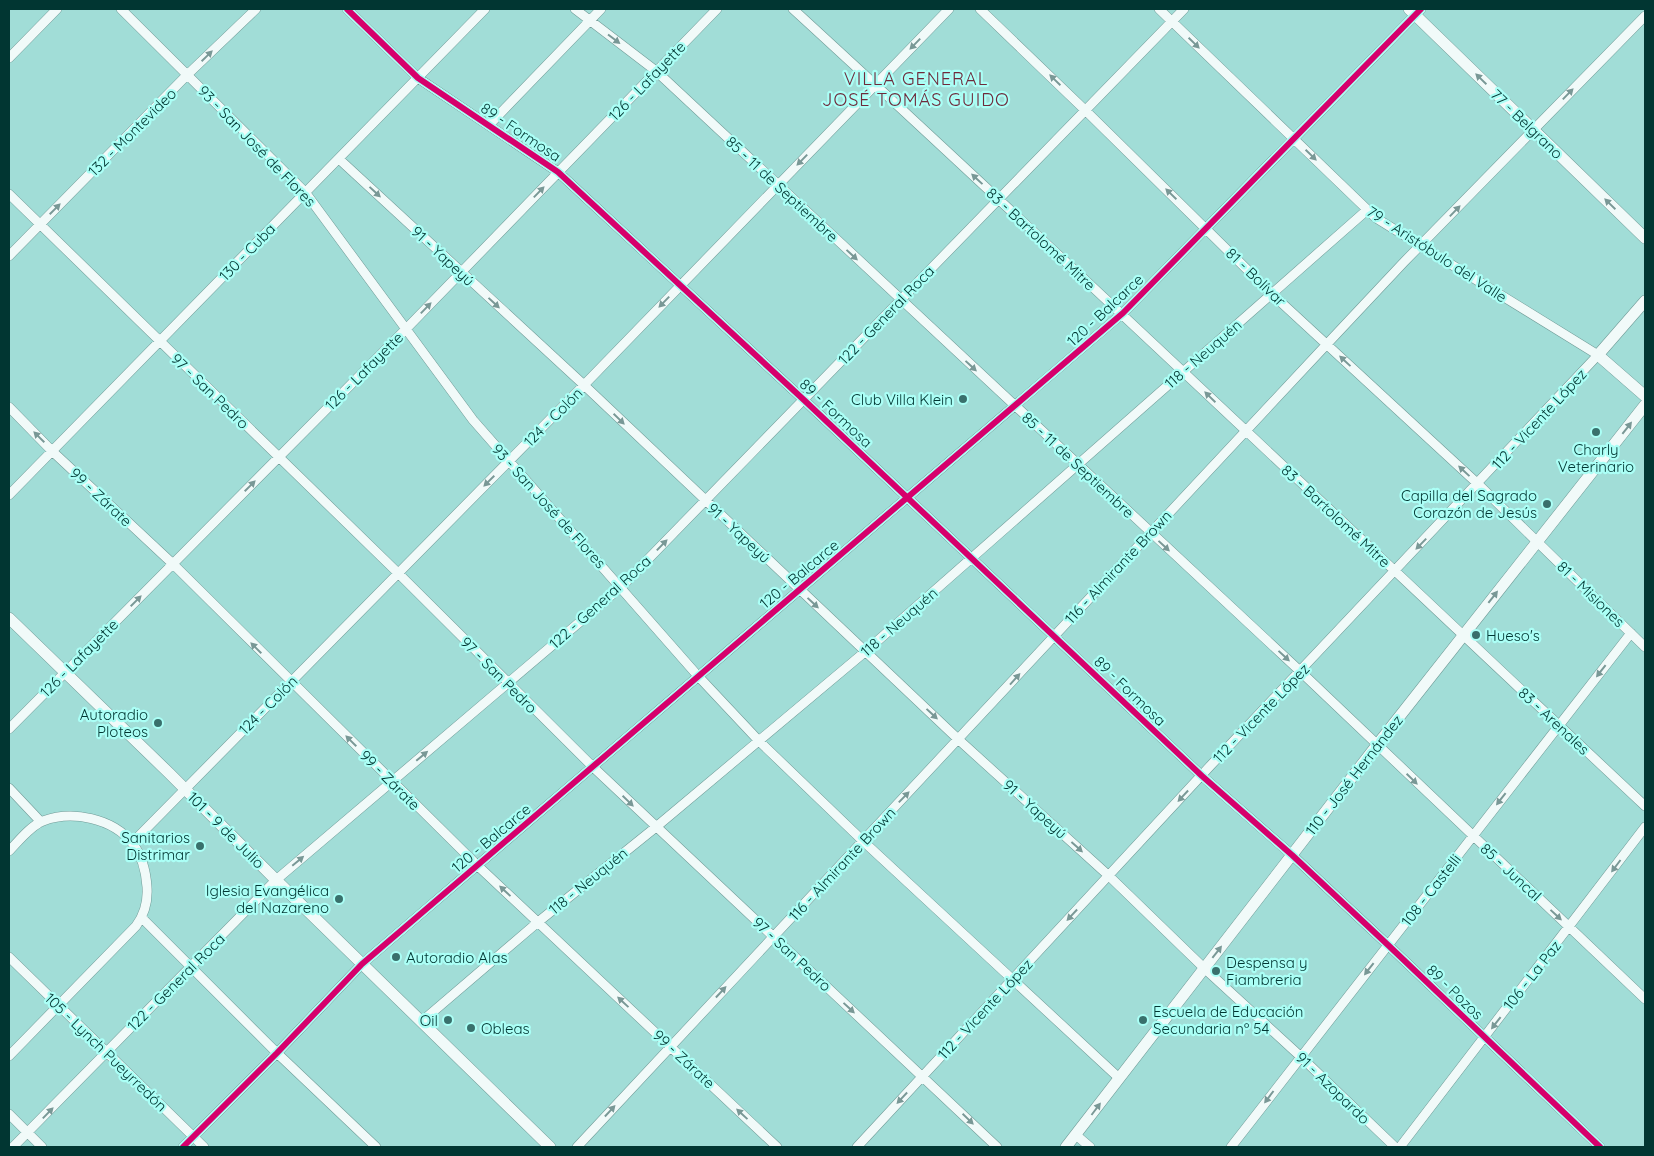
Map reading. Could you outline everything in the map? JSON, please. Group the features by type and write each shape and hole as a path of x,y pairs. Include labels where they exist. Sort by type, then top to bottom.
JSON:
{"street":[{"path":"9,58 57,9"},
{"name":"93 - San José de Flores","path":"121,9 306,192 463,408 698,676 759,740 862,841 1119,1078"},
{"name":"132 - Montevideo","path":"9,256 187,75 256,9"},
{"name":"89 - Formosa","path":"347,9 418,78 558,172 804,400 1202,776 1292,856"},
{"name":"130 - Cuba","path":"9,495 485,9"},
{"name":"85 - 11 de Septiembre","path":"575,9 656,71 1377,745"},
{"path":"489,125 600,9"},
{"name":"126 - Lafayette","path":"9,729 406,329 717,9"},
{"name":"83 - Bartolomé Mitre","path":"792,9 1123,313 1463,635"},
{"name":"124 - Colón","path":"132,843 584,385 949,9"},
{"name":"81 - Bolívar","path":"980,9 1086,110 1272,294 1538,541"},
{"name":"79 - Aristóbulo del Valle","path":"1159,9 1376,218 1598,355 1645,396"},
{"name":"122 - General Roca","path":"13,1147 276,880 621,587 1184,9"},
{"name":"77 - Belgrano","path":"1415,11 1645,238"},
{"name":"120 - Balcarce","path":"183,1147 277,1054 362,964 1123,313 1415,11"},
{"name":"116 - Almirante Brown","path":"577,1147 1327,344 1645,16"},
{"name":"91 - Yapeyú","path":"339,159 584,385 959,740 1109,876 1204,968"},
{"name":"97 - San Pedro","path":"9,194 398,573 593,767 997,1147"},
{"name":"118 - Neuquén","path":"421,1022 538,922 656,827 866,651 1367,210"},
{"name":"112 - Vicente López","path":"857,1147 1202,776 1478,484 1598,355 1645,301"},
{"name":"110 - José Hernández","path":"1066,1147 1377,745 1645,405"},
{"name":"99 - Zárate","path":"9,407 52,451 173,564 478,866 777,1147"},
{"name":"81 - Misiones","path":"1538,541 1645,647"},
{"name":"101 - 9 de Julio","path":"9,618 550,1147"},
{"name":"108 - Castelli","path":"1231,1147 1631,633"},
{"name":"83 - Arenales","path":"1463,635 1645,806"},
{"name":"85 - Juncal","path":"1377,745 1645,998"},
{"path":"9,788 41,822"},
{"path":"9,852 41,822 71,815 87,817 113,828 132,843 139,854 147,881 146,903 142,918 136,926 9,1056"},
{"name":"106 - La Paz","path":"1400,1147 1645,827"},
{"name":"89 - Pozos","path":"1292,856 1600,1147"},
{"path":"142,918 277,1054 376,1147"},
{"name":"105 - Lynch Pueyrredón","path":"9,957 204,1147"},
{"name":"91 - Azopardo","path":"1204,968 1395,1147"},
{"path":"9,1114 42,1147"},
{"path":"1076,1135 1090,1147"}],"cycle path":[{"path":"347,9 418,78 558,172 804,400 1202,776 1292,855 1600,1147"},
{"path":"183,1147 362,964 1123,313 1421,9"}],"place":[{"name":"Club Villa Klein","path":"963,399"},
{"name":"Charly Veterinario","path":"1596,432"},
{"name":"Capilla del Sagrado Corazón de Jesús","path":"1547,504"},
{"name":"Hueso's","path":"1476,635"},
{"name":"Autoradio Ploteos","path":"158,723"},
{"name":"Sanitarios Distrimar","path":"200,846"},
{"name":"Iglesia Evangélica del Nazareno","path":"339,899"},
{"name":"Autoradio Alas","path":"396,957"},
{"name":"Despensa y Fiambreria","path":"1216,971"},
{"name":"Oil","path":"448,1020"},
{"name":"Escuela de Educación Secundaria nº 54","path":"1143,1020"},
{"name":"Obleas","path":"471,1028"}],"district":[{"name":"VILLA GENERAL JOSÉ TOMÁS GUIDO","path":"916,88"}]}
